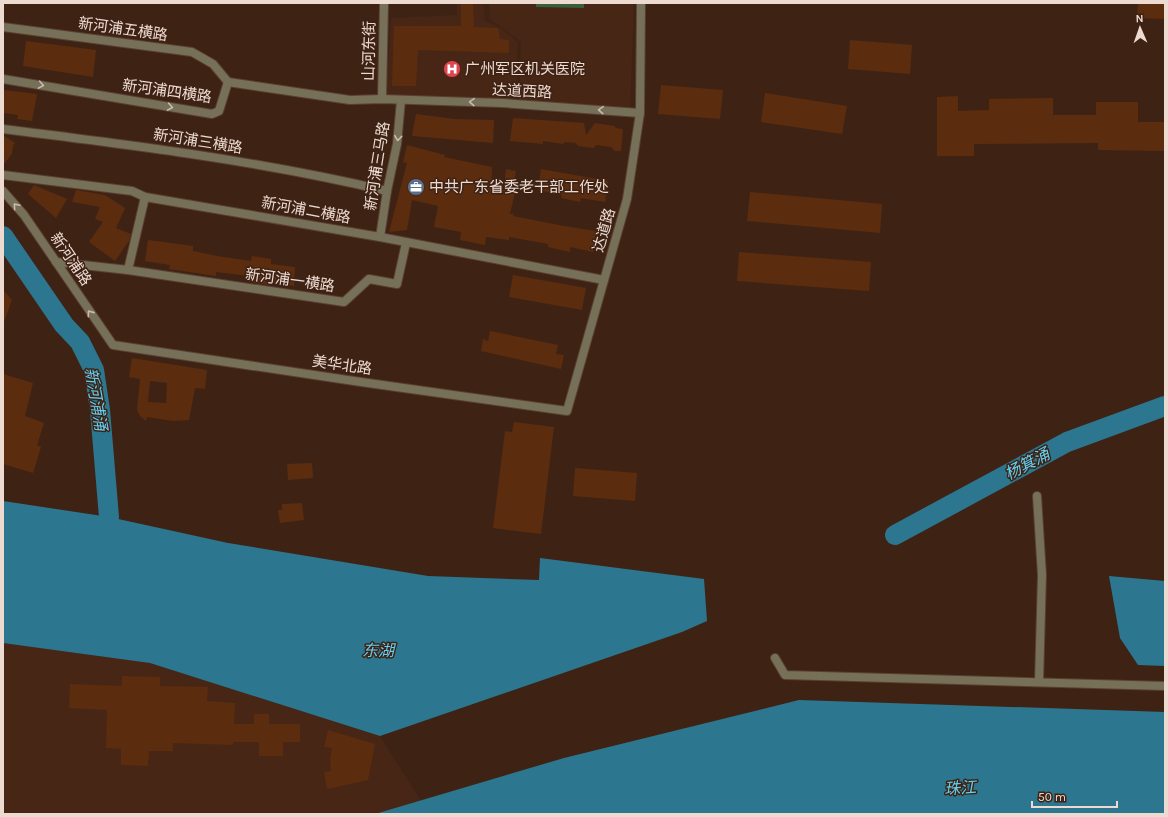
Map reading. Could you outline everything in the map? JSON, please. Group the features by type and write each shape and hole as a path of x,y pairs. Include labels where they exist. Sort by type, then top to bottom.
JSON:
{"street":[{"name":"山河东街","path":"382,99 384,3"},
{"name":"达道路","path":"567,411 627,199 640,113 641,3"},
{"name":"新河浦五横路","path":"3,27 192,52 213,64 228,82"},
{"name":"新河浦四横路","path":"3,78 212,114 219,111 228,82 350,100 401,100"},
{"name":"达道西路","path":"401,100 502,103 640,113"},
{"name":"新河浦三马路","path":"380,237 387,191 397,144 401,100"},
{"name":"新河浦三横路","path":"3,129 172,150 345,181 387,191"},
{"name":"新河浦二横路","path":"3,175 132,191 145,196 380,237 604,280"},
{"name":"新河浦路","path":"3,191 24,215 113,345"},
{"path":"56,262 128,270 145,196"},
{"name":"新河浦一横路","path":"128,270 344,302 369,279 397,284 406,243"},
{"name":"美华北路","path":"113,345 567,411"},
{"path":"1037,496 1042,575 1039,682"},
{"path":"775,658 785,675 1165,686"}],"shaded area":[{"name":"广州军区机关医院","path":"457,3 483,3 485,21 501,28 518,42 516,100 386,95 391,18 457,15"},
{"path":"489,3 634,3 630,108 519,100 521,42 490,19"},
{"path":"3,642 150,663 380,736 421,801 375,814 3,814"}],"green space":[{"path":"536,3 584,3 584,8 536,7"}],"water":[{"name":"东湖","path":"3,501 109,517 228,543 428,576 539,580 540,558 704,579 707,621 682,632 380,736 150,663 3,643"},
{"path":"1109,576 1165,581 1165,666 1138,665 1120,638"},
{"name":"珠江","path":"799,700 1165,712 1165,814 375,814 564,758"}],"building":[{"path":"461,3 473,3 474,27 498,28 500,39 509,40 509,53 418,50 416,86 392,86 394,26 461,26"},
{"path":"1138,3 1165,3 1165,19 1137,18"},
{"path":"850,40 912,45 910,74 848,69"},
{"path":"26,41 96,50 93,77 23,66"},
{"path":"661,85 723,90 720,119 658,114"},
{"path":"3,90 37,94 32,121 17,119 18,115 3,113"},
{"path":"765,93 847,106 842,134 761,122"},
{"path":"958,96 958,111 989,110 989,99 1053,98 1053,115 1096,115 1096,102 1138,102 1138,122 1165,122 1165,151 1098,150 1098,143 974,144 974,156 937,156 937,97"},
{"path":"416,114 455,119 494,120 493,143 412,136"},
{"path":"513,118 584,123 586,135 595,123 614,126 616,128 623,129 621,151 615,151 611,147 597,145 593,148 578,146 576,143 565,142 563,144 543,141 543,144 510,141"},
{"path":"3,135 15,143 12,154 3,165"},
{"path":"407,145 445,155 444,157 492,167 491,194 503,195 506,169 516,171 514,183 517,184 510,214 514,214 513,216 596,231 593,252 570,247 570,252 548,247 548,244 509,237 509,240 486,237 485,245 460,240 461,232 434,227 438,206 412,200 407,230 389,232 407,163 403,162"},
{"path":"541,169 608,181 605,202 581,198 580,202 561,198 562,195 538,190"},
{"path":"34,185 67,199 56,218 28,194"},
{"path":"76,190 105,195 125,208 116,228 131,234 129,241 115,261 89,242 103,222 95,219 100,207 72,202"},
{"path":"750,192 882,204 880,233 747,221"},
{"path":"148,240 193,246 193,251 217,256 251,261 252,256 271,259 271,264 295,267 294,286 270,282 269,285 249,282 249,276 216,272 216,276 169,269 170,265 145,261"},
{"path":"739,252 871,262 869,291 737,281"},
{"path":"513,275 586,288 582,310 509,297"},
{"path":"3,290 12,300 4,322 3,322"},
{"path":"490,331 558,345 556,354 564,355 561,369 481,351 483,339 488,341"},
{"path":"132,358 207,370 205,389 195,388 189,420 173,421 147,417 146,421 140,416 137,410 140,379 129,377","holes":["150,381 167,383 166,403 148,402"]},
{"path":"3,374 33,383 25,416 44,423 37,445 41,447 33,473 3,464"},
{"path":"514,422 554,427 541,534 493,528 505,431 512,432"},
{"path":"312,463 313,478 288,480 287,464"},
{"path":"575,468 637,473 635,501 573,496"},
{"path":"302,503 304,520 280,523 278,510 282,510 282,504"},
{"path":"122,676 160,677 160,686 208,687 207,701 235,703 234,724 254,724 254,714 269,714 269,724 300,724 300,742 283,742 283,756 259,756 259,742 233,742 233,745 173,743 173,751 149,751 148,766 121,765 121,749 106,748 107,710 69,708 70,684 122,686"},
{"path":"328,730 375,744 368,780 327,789 324,772 331,771 330,759 332,748 324,747"}],"waterway":[{"name":"新河浦涌","path":"3,236 64,325 80,342 94,370 100,410 109,517"},
{"name":"杨箕涌","path":"895,535 1067,442 1165,406"}],"place":[{"name":"广州军区机关医院","path":"452,69"},
{"name":"中共广东省委老干部工作处","path":"416,187"}]}
